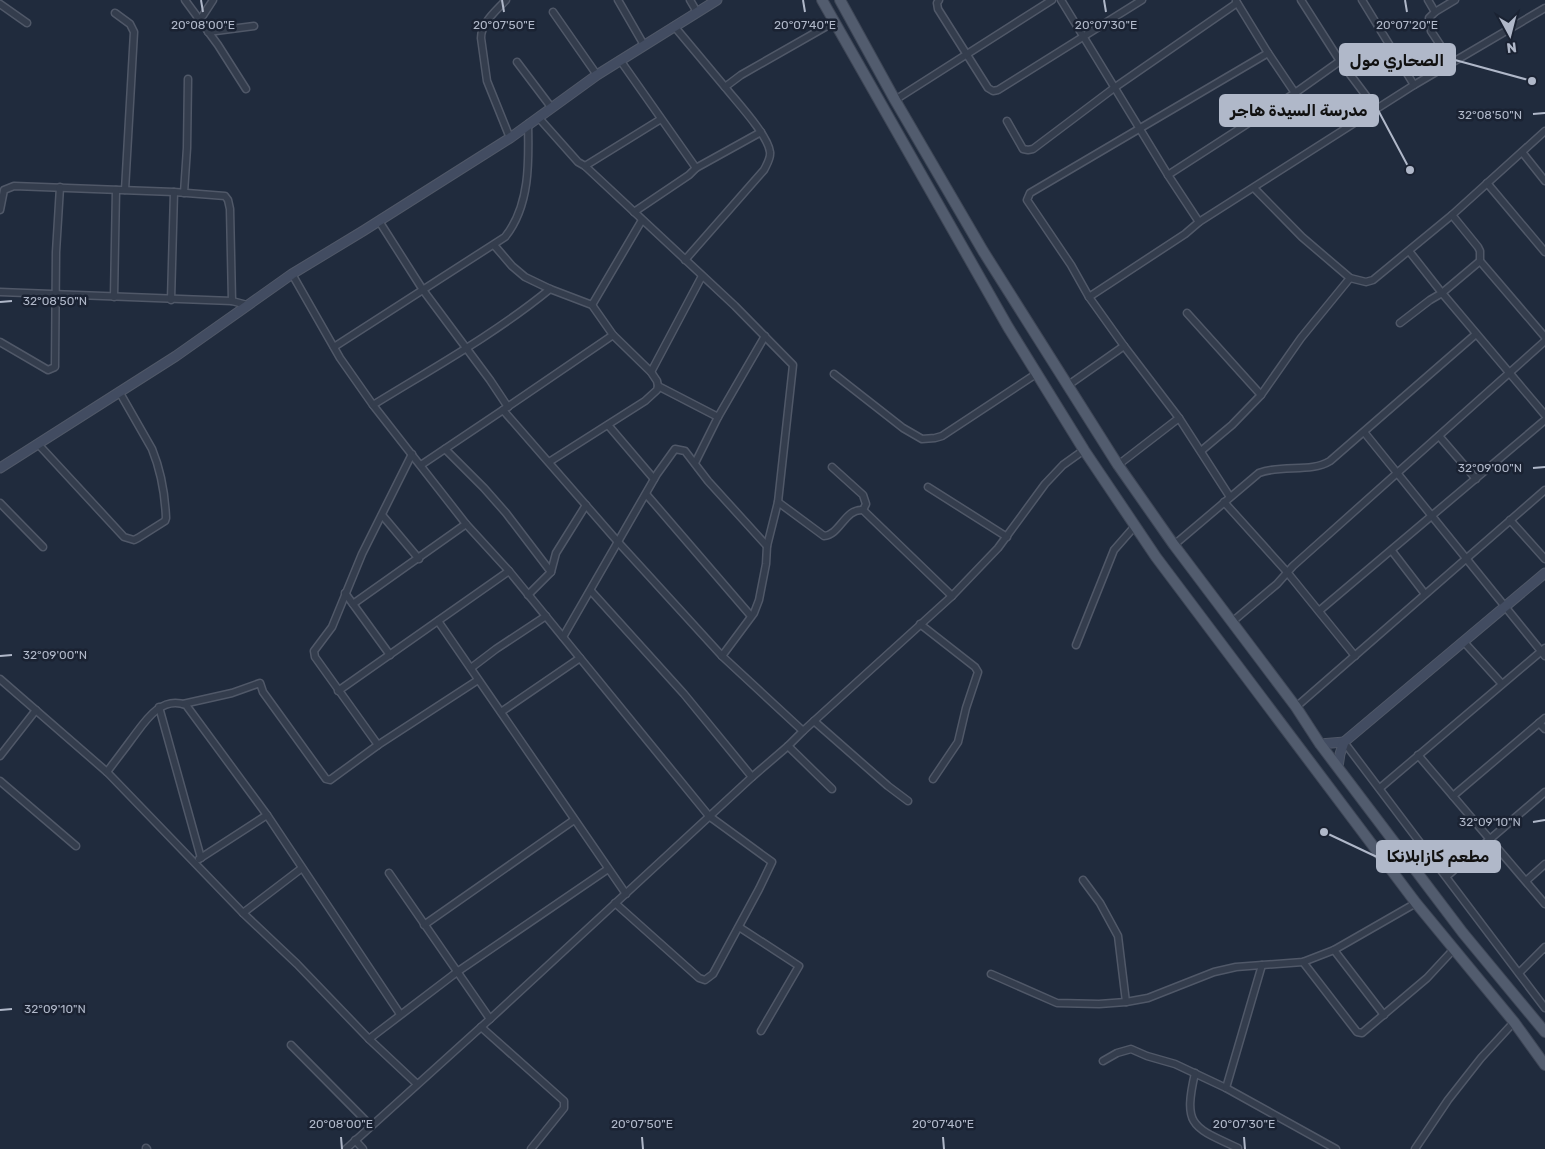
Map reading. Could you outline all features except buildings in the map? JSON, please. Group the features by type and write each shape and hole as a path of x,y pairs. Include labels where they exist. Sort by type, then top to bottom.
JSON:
{"main road":[{"path":"822,0 1036,374 1084,450 1156,557 1416,903 1514,1022 1545,1065"},
{"path":"842,1 895,100 983,251 1118,465 1174,544 1296,707 1320,744 1463,933 1545,1032"}],"street":[{"path":"185,0 246,89"},
{"path":"200,20 213,0"},
{"path":"506,0 484,25 481,38 487,81 510,138"},
{"path":"618,0 644,45"},
{"path":"690,0 697,12"},
{"path":"0,468 120,393 292,274 510,138 597,75 717,0"},
{"path":"939,0 937,3 938,9 988,88 993,91 998,90 1142,0"},
{"path":"895,100 1052,0"},
{"path":"1061,0 1168,175 1199,222"},
{"path":"1301,0 1340,61 1376,109"},
{"path":"1362,0 1414,85"},
{"path":"1428,0 1435,12"},
{"path":"1452,63 1431,31 1429,18 1435,12 1455,0"},
{"path":"1007,121 1023,148 1028,150 1033,148 1236,2 1295,93"},
{"path":"0,4 28,23"},
{"path":"1089,296 1185,234 1199,222 1414,85 1545,8"},
{"path":"553,12 597,75"},
{"path":"115,13 130,24 134,32 125,190"},
{"path":"725,87 741,75 834,22"},
{"path":"208,32 254,26"},
{"path":"674,26 761,132 770,151 769,160 764,170 685,260"},
{"path":"1268,53 1030,193 1027,200 1067,258 1089,296 1124,346 1179,418 1201,451 1227,500 1355,656"},
{"path":"620,60 696,168"},
{"path":"1168,175 1295,93 1340,61"},
{"path":"517,62 551,107"},
{"path":"184,193 188,148 188,79"},
{"path":"538,117 578,162 585,166 765,336 790,361 794,368 778,502 767,546 766,564 759,600 751,616 722,656"},
{"path":"585,166 661,119"},
{"path":"334,347 494,245 513,228 521,210 527,182 528,124"},
{"path":"1254,188 1302,237 1350,278 1366,282 1373,280 1452,215 1545,131"},
{"path":"634,212 689,175 696,168 761,132"},
{"path":"1522,152 1545,181"},
{"path":"1487,183 1545,252"},
{"path":"0,210 4,190 9,187 60,187 224,195 228,200 232,301"},
{"path":"0,342 48,370 53,369 56,364 56,252 60,187"},
{"path":"114,297 116,190"},
{"path":"171,300 174,192"},
{"path":"1452,215 1478,247 1480,260 1545,337"},
{"path":"592,305 642,220"},
{"path":"379,221 423,290 467,348 506,409 550,462 618,542 722,656 803,730"},
{"path":"494,245 512,266 525,277 592,305 613,334 651,372 657,381 657,390 645,401 550,462"},
{"path":"1409,251 1508,374 1545,415"},
{"path":"1400,323 1442,292 1480,260"},
{"path":"292,274 334,347 373,405 466,524 546,616 709,816 772,862 713,974 705,980 699,978 615,903"},
{"path":"651,372 702,276"},
{"path":"1201,451 1232,425 1261,395 1301,338 1350,278"},
{"path":"373,405 467,348 527,308 550,289"},
{"path":"0,292 232,301 247,305"},
{"path":"1186,313 1261,395"},
{"path":"421,465 506,409 613,334"},
{"path":"1174,544 1259,473 1265,470 1323,465 1364,432 1476,334"},
{"path":"695,463 718,417 765,336"},
{"path":"1232,622 1277,584 1287,572 1545,341"},
{"path":"1068,386 1124,346"},
{"path":"834,374 904,428 922,439 929,439 942,436 1036,374"},
{"path":"658,386 718,417"},
{"path":"38,444 124,537 134,540 138,538 165,521 165,496 152,449 120,393"},
{"path":"1118,465 1179,418"},
{"path":"1319,611 1545,420"},
{"path":"608,425 654,479"},
{"path":"1364,432 1504,607 1544,652 1502,684 1380,788"},
{"path":"1439,436 1476,479"},
{"path":"445,449 506,513 550,572"},
{"path":"563,637 654,479 675,449 685,451 715,489 767,546"},
{"path":"346,1149 952,596 992,555 1045,484 1064,465 1084,450"},
{"path":"378,746 314,654 315,649 332,628 362,554 412,454"},
{"path":"832,467 863,495 866,504 863,510"},
{"path":"928,487 1007,536"},
{"path":"1296,707 1545,490"},
{"path":"646,494 751,616"},
{"path":"778,502 824,536 830,535 854,512 863,510"},
{"path":"0,503 43,547"},
{"path":"528,595 550,572 556,554 586,505"},
{"path":"863,510 952,596"},
{"path":"382,515 419,559"},
{"path":"1510,520 1545,559"},
{"path":"353,604 466,524"},
{"path":"1076,645 1114,550 1135,526"},
{"path":"1392,551 1425,594"},
{"path":"338,691 509,572"},
{"path":"1338,767 1344,742 1545,573"},
{"path":"590,591 684,694 752,777"},
{"path":"345,593 390,655"},
{"path":"471,668 496,648 546,616"},
{"path":"438,621 626,894"},
{"path":"920,624 975,667 978,672 968,701 958,742 933,779"},
{"path":"1464,642 1502,684"},
{"path":"501,712 580,658"},
{"path":"0,679 107,772 148,813 192,862 297,964 369,1039 417,1084"},
{"path":"107,772 148,717 159,707 173,703 183,704 232,693 260,683 263,692 328,780 478,680"},
{"path":"183,704 190,709 266,814 400,1014"},
{"path":"159,707 201,858"},
{"path":"0,756 36,710"},
{"path":"814,721 875,775 908,801"},
{"path":"1453,796 1542,721 1545,729"},
{"path":"1320,744 1344,742"},
{"path":"1344,742 1545,1008"},
{"path":"788,746 832,789"},
{"path":"1418,755 1545,904"},
{"path":"0,781 76,846"},
{"path":"1447,876 1545,792"},
{"path":"192,862 201,858 266,814"},
{"path":"424,925 574,820"},
{"path":"1526,881 1545,864"},
{"path":"243,913 302,868"},
{"path":"369,1039 457,972 608,869"},
{"path":"389,873 490,1019"},
{"path":"1083,880 1100,903 1118,936 1126,1002"},
{"path":"991,974 1057,1002 1099,1004 1126,1002 1167,992 1214,972 1248,965 1303,962 1334,950 1416,903"},
{"path":"739,927 799,966 761,1031"},
{"path":"1519,973 1545,947"},
{"path":"1334,950 1384,1015"},
{"path":"1303,962 1357,1032 1364,1032 1427,978 1453,950"},
{"path":"1226,1088 1262,965"},
{"path":"1415,1149 1448,1100 1480,1058 1514,1022"},
{"path":"481,1027 564,1100 564,1108 532,1149"},
{"path":"291,1045 372,1126"},
{"path":"1104,1061 1117,1053 1131,1049 1195,1073 1226,1088 1336,1149"},
{"path":"1195,1073 1189,1101 1190,1111 1197,1126 1205,1133 1238,1148"},
{"path":"355,1140 363,1149"}],"place":[{"name":"الصحاري مول","path":"1532,81"},
{"name":"مدرسة السيدة هاجر","path":"1410,170"},
{"name":"مطعم كازابلانكا","path":"1324,832"}]}
